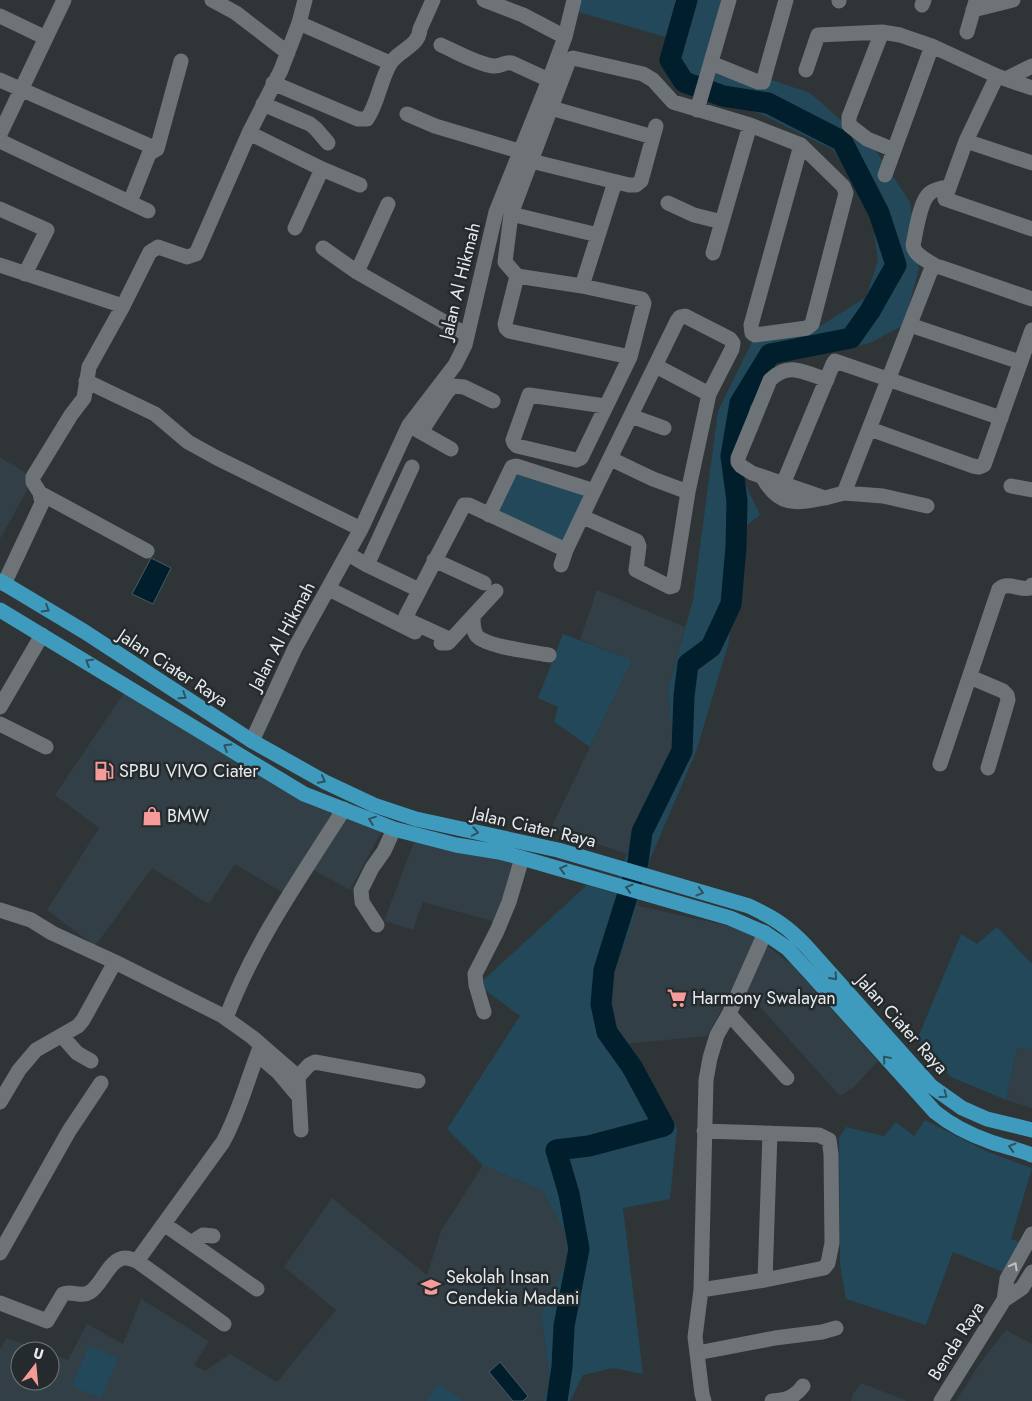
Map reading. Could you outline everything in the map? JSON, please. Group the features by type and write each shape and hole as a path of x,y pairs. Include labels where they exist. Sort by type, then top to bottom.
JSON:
{"main road":[{"name":"Jalan Ciater Raya","path":"2,582 85,632 252,741 325,782 374,805 416,819 534,843 749,906 773,918 790,929 806,946 931,1086 962,1108 987,1119 1032,1130"},
{"name":"Jalan Ciater Raya","path":"0,610 304,794 394,829 456,845 499,852 610,882 730,918 766,933 787,948 935,1112 959,1128 991,1142 1019,1149 1032,1156"},
{"path":"71,652 85,632"}],"street":[{"path":"0,134 64,0"},
{"path":"212,0 236,13 288,53"},
{"path":"2,582 42,503 40,493 32,477 84,398 90,367 152,249 158,247 187,257 196,254 249,133 288,53 299,23 304,0"},
{"path":"273,83 358,119 365,120 369,115 390,62 413,44 420,34 420,28 433,0"},
{"path":"484,0 523,14 565,37"},
{"name":"Jalan Al Hikmah","path":"252,741 295,648 329,589 415,428 455,365 465,345 496,212 525,156 565,37 574,0"},
{"path":"698,106 729,0"},
{"path":"709,67 763,82 786,0"},
{"path":"967,32 975,5 1013,0"},
{"path":"0,16 46,38"},
{"path":"299,23 390,62"},
{"path":"882,32 848,121 849,125 867,139 894,150"},
{"path":"806,70 818,35 882,32 900,34 1032,88"},
{"path":"441,45 485,64 497,66 508,62 512,63 549,80"},
{"path":"885,175 932,46"},
{"path":"605,406 529,395 514,443 517,446 578,460 581,458 630,356 644,303 643,300 582,286 518,276 505,262 512,214 525,156 551,108 569,60 573,58 648,77 673,102 698,106 801,145 843,186 846,193 812,324 807,328 755,335 752,333 752,325 801,145"},
{"path":"130,202 149,154 157,149 181,61"},
{"path":"1032,66 1003,77 966,141 945,195 945,199 948,201 1032,229"},
{"path":"0,80 157,149"},
{"path":"263,104 310,124 328,143"},
{"path":"407,114 435,126 525,156 615,182 629,186 636,185 641,181 654,132 551,108"},
{"path":"713,254 750,126"},
{"path":"249,133 322,169 360,185"},
{"path":"0,141 148,210"},
{"path":"966,141 1032,164"},
{"path":"295,228 322,169"},
{"path":"582,286 615,182"},
{"path":"948,186 934,191 926,197 922,204 913,245 917,254 937,267 1032,300"},
{"path":"668,203 694,215 722,222"},
{"path":"357,272 388,204"},
{"path":"0,209 47,230 25,274"},
{"path":"512,214 598,235"},
{"path":"324,248 357,272 467,335"},
{"path":"0,265 123,306"},
{"path":"844,493 931,270 937,267"},
{"path":"518,276 505,324 506,328 510,331 630,356"},
{"path":"447,638 406,619 406,614 464,505 469,505 489,515 564,558 594,491 680,317 685,316 730,339 733,343 732,349 709,394 688,492 675,583 672,586 636,570 639,546 637,541 583,516"},
{"path":"910,325 1020,362"},
{"path":"870,429 980,467 984,465 1032,330"},
{"path":"783,484 835,361 1001,418"},
{"path":"656,366 709,394"},
{"path":"825,498 763,478 741,466 738,458 770,380 777,373 788,369 796,370 827,380"},
{"path":"86,381 155,414 188,442 217,458 361,529"},
{"path":"452,449 415,428 453,386 464,388 493,400"},
{"path":"632,416 664,428"},
{"path":"611,458 653,479 688,492"},
{"path":"489,515 512,468 516,466 594,491"},
{"path":"367,565 412,467"},
{"path":"763,478 768,488 777,497 792,502 805,502 844,493 883,496 927,506"},
{"path":"1011,486 1032,490"},
{"path":"40,493 147,551"},
{"path":"348,554 419,590"},
{"path":"329,589 442,644 448,643 473,617 490,587 434,560"},
{"path":"940,764 999,589 1003,586 1009,586 1024,589 1030,588 1032,585"},
{"path":"473,617 474,632 482,640 549,655"},
{"path":"0,707 42,636"},
{"path":"970,677 1003,691 1007,695 1008,700 988,768"},
{"path":"0,724 46,747"},
{"path":"226,1018 240,981 268,929 344,809"},
{"path":"377,925 362,902 361,890 372,868 384,851 394,829"},
{"path":"484,1012 476,984 476,974 503,917 522,858"},
{"path":"0,910 31,920 52,934 115,962 226,1018 260,1050 299,1097"},
{"path":"704,1401 695,1337 701,1290 706,1080 717,1035 729,1014 766,933"},
{"path":"0,1102 29,1057 36,1050 78,1026 83,1020 115,962"},
{"path":"729,1014 787,1078"},
{"path":"62,1036 77,1053 91,1061"},
{"path":"260,1050 298,1077"},
{"path":"137,1261 223,1142 233,1123 248,1078 260,1050"},
{"path":"301,1130 298,1077 309,1065 315,1062 418,1081"},
{"path":"0,1253 69,1131 101,1083"},
{"path":"701,1290 824,1268 828,1262 832,1243 831,1154 829,1140 819,1135 704,1131"},
{"path":"765,1280 770,1133"},
{"path":"164,1224 257,1289"},
{"name":"Benda Raya","path":"941,1401 1004,1300 1007,1278 1032,1234"},
{"path":"191,1243 203,1235 213,1236"},
{"path":"0,1303 47,1321 63,1294 66,1292 81,1295 87,1294 92,1291 117,1260 125,1258 137,1261 224,1324"},
{"name":"Benda Raya","path":"1004,1300 1022,1288 1030,1279"},
{"path":"697,1353 836,1328"},
{"path":"772,1401 790,1398 796,1395 803,1386"}],"shaded area":[{"path":"579,0 721,0 706,58 810,93 876,151 910,202 919,268 904,325 870,343 776,363 745,434 743,479 760,515 747,525 728,645 696,752 651,857 628,936 611,981 612,1017 623,1044 677,1128 670,1199 623,1208 643,1374 613,1368 583,1375 570,1401 543,1401 550,1382 541,1313 574,1249 543,1191 483,1165 447,1129 520,1016 478,985 587,885 614,893 644,803 673,746 668,689 693,600 718,411 753,340 814,330 866,297 878,260 869,201 832,149 761,114 684,90 665,64 669,38 575,11"},
{"path":"0,457 34,478 0,539"},
{"path":"512,467 594,491 565,554 489,515"},
{"path":"151,558 171,568 153,604 132,594"},
{"path":"597,590 685,627 668,689 673,746 644,803 627,854 551,828 632,660 580,640"},
{"path":"563,634 632,660 590,747 554,722 558,707 538,698"},
{"path":"128,687 323,804 385,825 350,890 310,868 290,897 235,864 209,904 152,868 95,946 47,910 99,828 55,795"},
{"path":"416,837 519,863 507,925 423,902 413,930 384,921"},
{"path":"635,905 746,930 792,965 878,1061 853,1088 840,1096 737,981 707,1036 623,1044 612,1017 611,981 628,936"},
{"path":"997,927 1032,964 1032,1049 1017,1048 1006,1100 951,1077 917,1040 961,934 977,944"},
{"path":"1017,1048 1032,1049 1032,1108 1006,1100"},
{"path":"925,1120 988,1152 1032,1168 1011,1239 1023,1243 1006,1273 953,1252 926,1325 846,1299 840,1265 839,1138 846,1127 884,1136 896,1122 914,1136"},
{"name":"Sekolah Insan Cendekia Madani","path":"483,1165 543,1191 575,1249 541,1313 550,1382 543,1401 0,1401 0,1350 6,1338 15,1341 10,1341 10,1391 60,1391 60,1357 68,1360 87,1324 123,1344 141,1299 209,1341 194,1365 205,1371 230,1354 277,1382 336,1310 284,1267 332,1198 427,1275 441,1231"},
{"path":"1006,1330 1032,1344 1032,1401 956,1401 978,1366"},
{"path":"89,1346 118,1358 101,1398 72,1386"},
{"path":"500,1362 528,1396 523,1401 513,1401 489,1372"},
{"path":"439,1383 463,1401 426,1401"},
{"path":"861,1383 907,1401 851,1401 853,1394"}],"waterway":[{"path":"557,1401 562,1367 564,1326 579,1249 569,1194 556,1150 589,1146 664,1126 632,1067 607,1032 601,1004 604,970 638,862 642,832 682,751 684,696 688,664 711,647 731,604 736,547 737,501 731,456 740,403 770,354 851,338 870,311 896,265 879,213 842,141 768,103 723,96 684,82 670,60 687,0"}],"place":[{"name":"SPBU VIVO Ciater","path":"104,771"},
{"name":"BMW","path":"152,816"},
{"name":"Harmony Swalayan","path":"677,998"},
{"name":"Sekolah Insan Cendekia Madani","path":"431,1287"}]}
